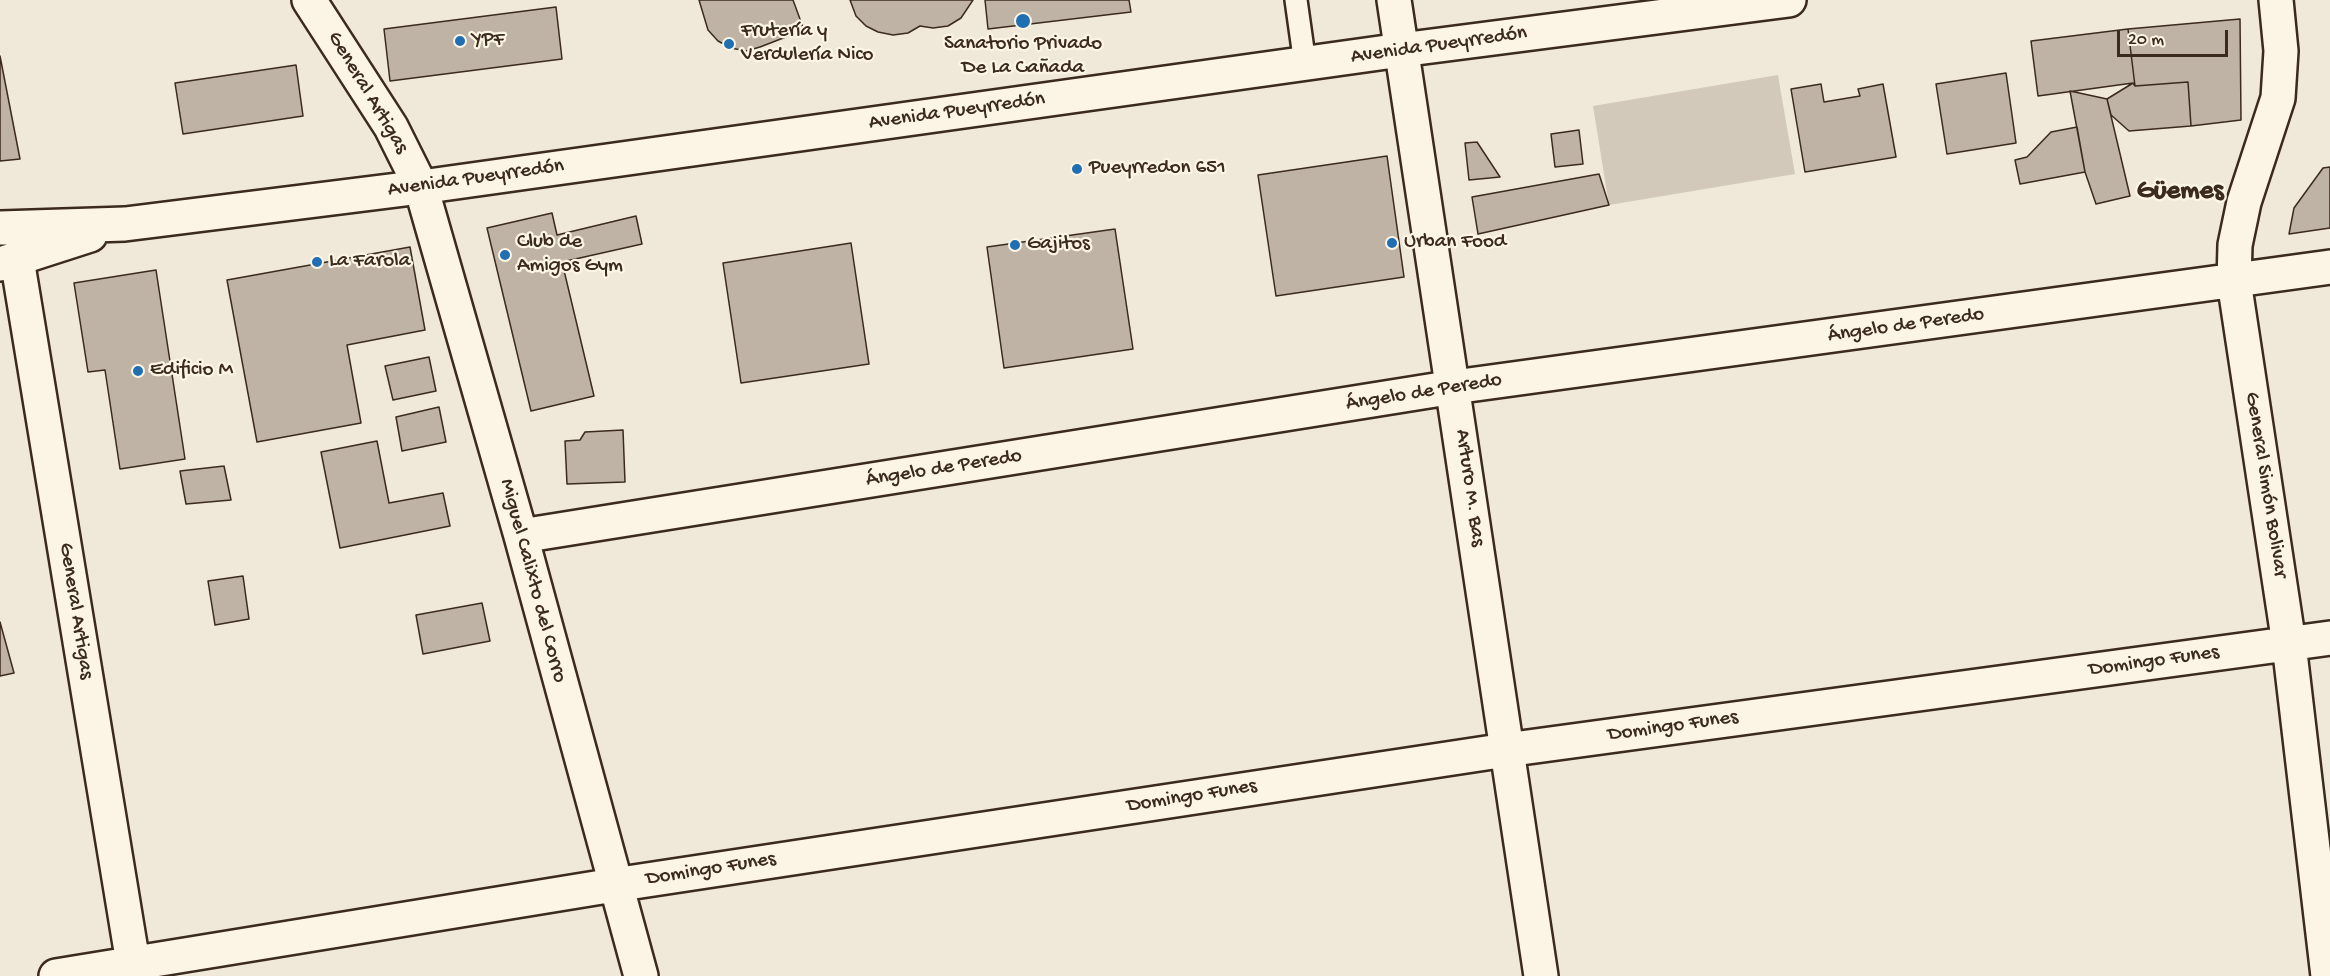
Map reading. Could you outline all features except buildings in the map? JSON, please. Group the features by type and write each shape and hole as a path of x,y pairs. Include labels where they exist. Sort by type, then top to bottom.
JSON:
{"street":[{"name":"General Artigas","path":"309,0 391,127 421,187"},
{"name":"Arturo M. Bas","path":"1394,0 1541,976"},
{"name":"Avenida Pueyrredón","path":"0,228 125,224 421,187 1305,64 1789,0"},
{"name":"General Simón Bolivar","path":"2276,0 2281,51 2278,98 2244,202 2235,245 2234,281 2289,644 2328,976"},
{"name":"Miguel Calixto del Corro","path":"421,187 521,536 614,885 641,976"},
{"name":"Avenida Pueyrredón","path":"8,262 125,224"},
{"name":"General Artigas","path":"8,262 133,963"},
{"name":"Ángelo de Peredo","path":"521,536 1454,387 2330,267"},
{"name":"Domingo Funes","path":"56,976 614,885 1506,750 2330,638"}],"lane":[{"path":"1296,0 1305,64"}],"shaded area":[{"path":"1778,75 1795,174 1609,205 1593,106"}],"place":[{"name":"Sanatorio Privado De La Cañada","path":"1023,21"},
{"name":"YPF","path":"460,41"},
{"name":"Frutería y Verdulería Nico","path":"729,44"},
{"name":"Pueyrredon 651","path":"1077,169"},
{"name":"Urban Food","path":"1392,243"},
{"name":"Gajitos","path":"1015,245"},
{"name":"Club de Amigos Gym","path":"505,255"},
{"name":"La Farola","path":"317,262"},
{"name":"Edificio M","path":"138,371"}],"district":[{"name":"Güemes","path":"2180,193"}]}
